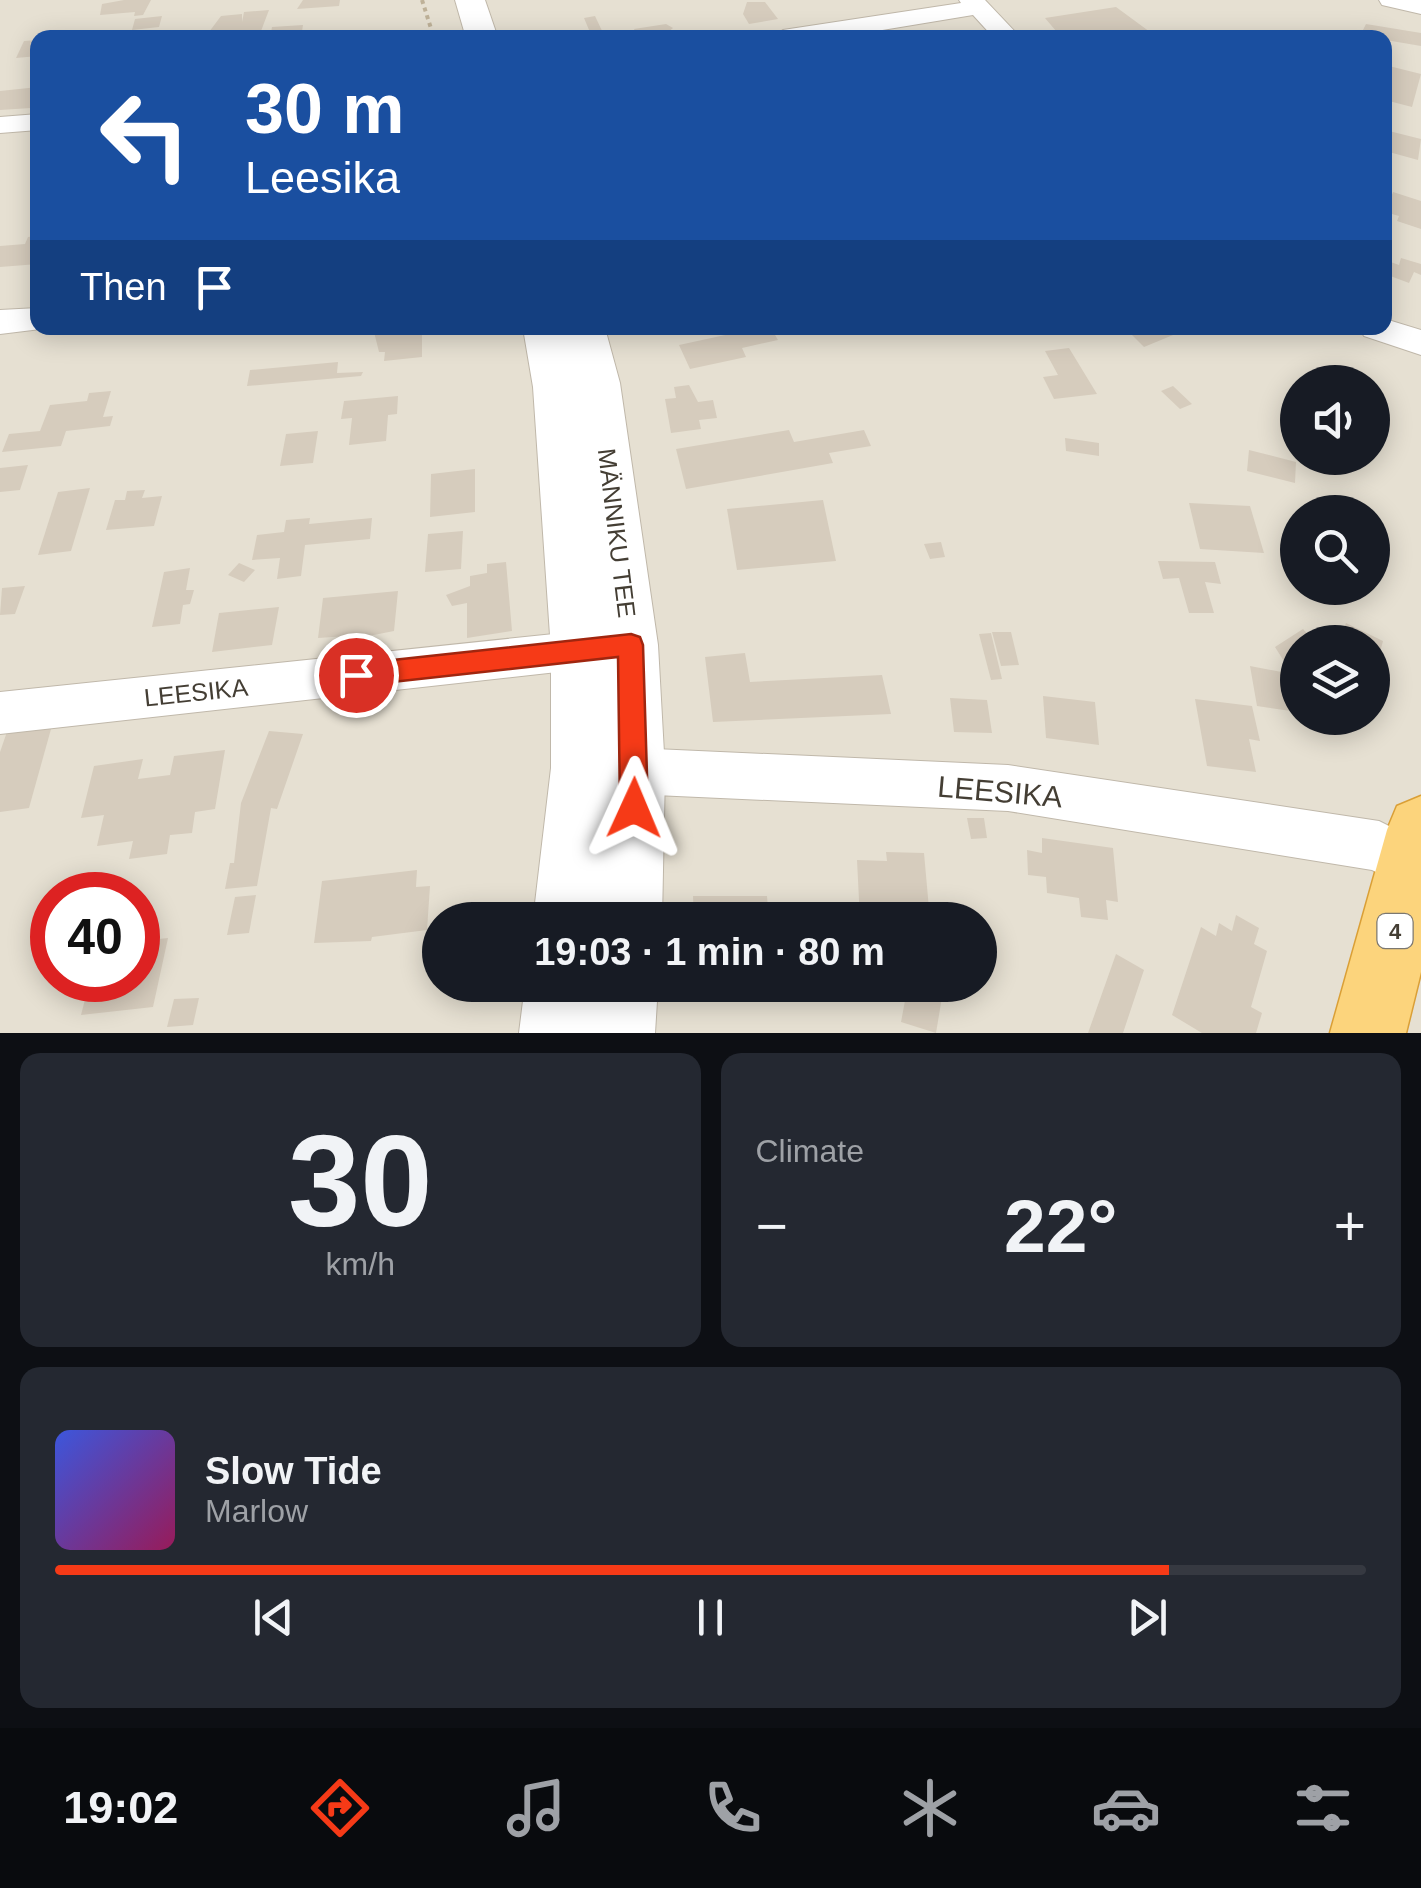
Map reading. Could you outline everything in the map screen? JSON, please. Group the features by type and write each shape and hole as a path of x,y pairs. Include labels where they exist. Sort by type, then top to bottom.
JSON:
{"highway":[{"name":"4","path":"1368,1033 1414,872"}],"street":[{"path":"1390,0 1421,7"},
{"path":"445,2 450,30"},
{"path":"445,2 474,30"},
{"path":"828,30 975,4 1001,30"},
{"path":"0,125 30,123"},
{"path":"0,322 30,320"},
{"path":"1392,333 1421,343"},
{"name":"MÄNNIKU TEE","path":"545,335 605,647"},
{"name":"MÄNNIKU TEE","path":"586,335 598,383 608,770 626,902"},
{"name":"LEESIKA","path":"0,713 605,647"},
{"name":"MÄNNIKU TEE","path":"571,902 608,770"},
{"name":"LEESIKA","path":"608,770 1008,788 1379,846 1414,872"},
{"path":"554,1033 557,1002"},
{"path":"620,1033 623,1002"}],"path":[{"path":"436,30 445,2"}],"shaded area":[{"path":"0,0 1421,0 1421,1033 0,1033"}],"building":[{"path":"151,0 143,15 100,15 102,4"},
{"path":"303,0 340,0 339,6 297,9"},
{"path":"747,2 765,2 778,19 749,24 743,14"},
{"path":"1116,7 1147,30 1055,30 1045,18"},
{"path":"269,10 261,30 210,30 221,16 242,14 242,22 244,12"},
{"path":"162,16 159,27 132,30 135,19"},
{"path":"595,16 602,30 589,30 584,18"},
{"path":"666,24 673,28 671,30 634,29"},
{"path":"1366,24 1421,33 1421,46 1392,41 1392,30 1363,30"},
{"path":"303,25 302,30 271,30"},
{"path":"24,41 30,41 30,57 16,58"},
{"path":"1392,67 1421,74 1412,107 1392,102"},
{"path":"30,88 30,108 0,110 0,91"},
{"path":"1392,132 1421,139 1418,160 1392,153"},
{"path":"1392,194 1421,201 1421,229 1397,221 1399,216 1392,214"},
{"path":"28,237 30,265 0,267 0,246 25,244"},
{"path":"1401,258 1421,264 1421,275 1414,272 1409,283 1392,277 1392,262 1399,265"},
{"path":"375,335 422,335 422,357 384,361 385,352 379,352"},
{"path":"725,335 775,335 778,340 742,348 746,357 690,369 679,345"},
{"path":"1132,335 1173,335 1144,347"},
{"path":"1069,348 1097,394 1054,399 1043,377 1058,375 1045,351"},
{"path":"338,362 337,373 363,372 361,376 247,386 250,370"},
{"path":"689,385 698,402 713,400 717,418 699,420 701,429 671,433 665,399 676,398 674,387"},
{"path":"1173,386 1192,404 1180,409 1161,391"},
{"path":"111,391 103,417 113,416 110,426 66,431 61,446 2,452 9,434 40,431 50,405 87,401 89,393"},
{"path":"398,396 397,414 388,415 386,441 349,445 352,418 341,419 344,401"},
{"path":"789,430 794,442 864,430 871,446 829,453 833,463 686,489 676,449"},
{"path":"318,431 313,463 280,466 286,434"},
{"path":"1065,438 1099,443 1099,456 1066,451"},
{"path":"1249,450 1280,458 1280,475 1295,475 1295,483 1247,471"},
{"path":"28,465 20,490 0,492 0,468"},
{"path":"475,469 475,512 430,517 431,474"},
{"path":"90,488 71,551 38,555 58,492"},
{"path":"145,490 142,498 162,496 154,526 106,530 115,500 125,500 127,491"},
{"path":"823,500 836,561 737,570 727,509"},
{"path":"1189,503 1250,506 1264,553 1200,549"},
{"path":"310,518 309,524 372,518 370,539 305,545 301,576 277,579 280,558 252,560 257,535 284,532 286,520"},
{"path":"463,531 461,569 425,572 428,534"},
{"path":"941,542 945,557 930,559 924,544"},
{"path":"1158,561 1215,562 1221,584 1205,582 1214,613 1189,613 1179,578 1163,579"},
{"path":"506,562 512,631 467,638 467,603 452,606 446,595 470,586 470,576 487,573 487,564"},
{"path":"239,563 255,570 244,582 228,575"},
{"path":"190,568 186,590 194,590 190,604 183,605 180,624 152,627 164,572"},
{"path":"25,586 15,614 0,615 2,588"},
{"path":"398,591 394,631 348,640 348,636 318,638 323,598"},
{"path":"279,607 272,645 212,652 219,613"},
{"path":"992,632 1011,632 1019,665 1001,666"},
{"path":"991,633 1002,679 991,680 979,634"},
{"path":"745,653 750,682 882,675 891,714 713,722 705,657"},
{"path":"1250,666 1280,672 1280,709 1257,706"},
{"path":"1043,696 1095,702 1099,745 1046,738"},
{"path":"950,698 987,700 992,733 954,732"},
{"path":"1195,699 1252,706 1260,741 1249,739 1256,772 1207,766"},
{"path":"53,722 29,808 0,812 0,752 9,726"},
{"path":"269,731 303,734 277,809 271,808 257,886 225,889 230,863 234,863 241,803"},
{"path":"225,750 215,809 195,812 192,833 170,835 167,854 129,859 133,841 97,846 104,815 81,818 94,766 143,759 138,779 170,775 174,756"},
{"path":"967,818 984,818 987,838 971,839"},
{"path":"1042,838 1113,848 1118,902 1106,900 1108,920 1081,917 1079,898 1047,893 1046,877 1028,875 1027,850 1042,853"},
{"path":"886,852 924,853 928,902 859,902 857,860 887,861"},
{"path":"417,870 416,887 430,886 429,902 422,902 422,931 372,937 371,941 314,943 322,881"},
{"path":"256,895 249,933 227,935 235,897"},
{"path":"693,896 767,896 768,902 693,902"},
{"path":"1236,915 1259,928 1254,944 1267,951 1251,1007 1262,1013 1256,1033 1202,1033 1172,1015 1201,927 1216,936 1219,923 1232,931"},
{"path":"168,938 160,975 160,939"},
{"path":"1116,954 1144,970 1123,1033 1088,1033"},
{"path":"199,998 193,1025 167,1027 174,999"},
{"path":"84,1002 154,1002 153,1007 81,1015"},
{"path":"905,1002 941,1002 936,1033 901,1022"}],"route":[{"path":"356,675 631,645 634,808"}]}
